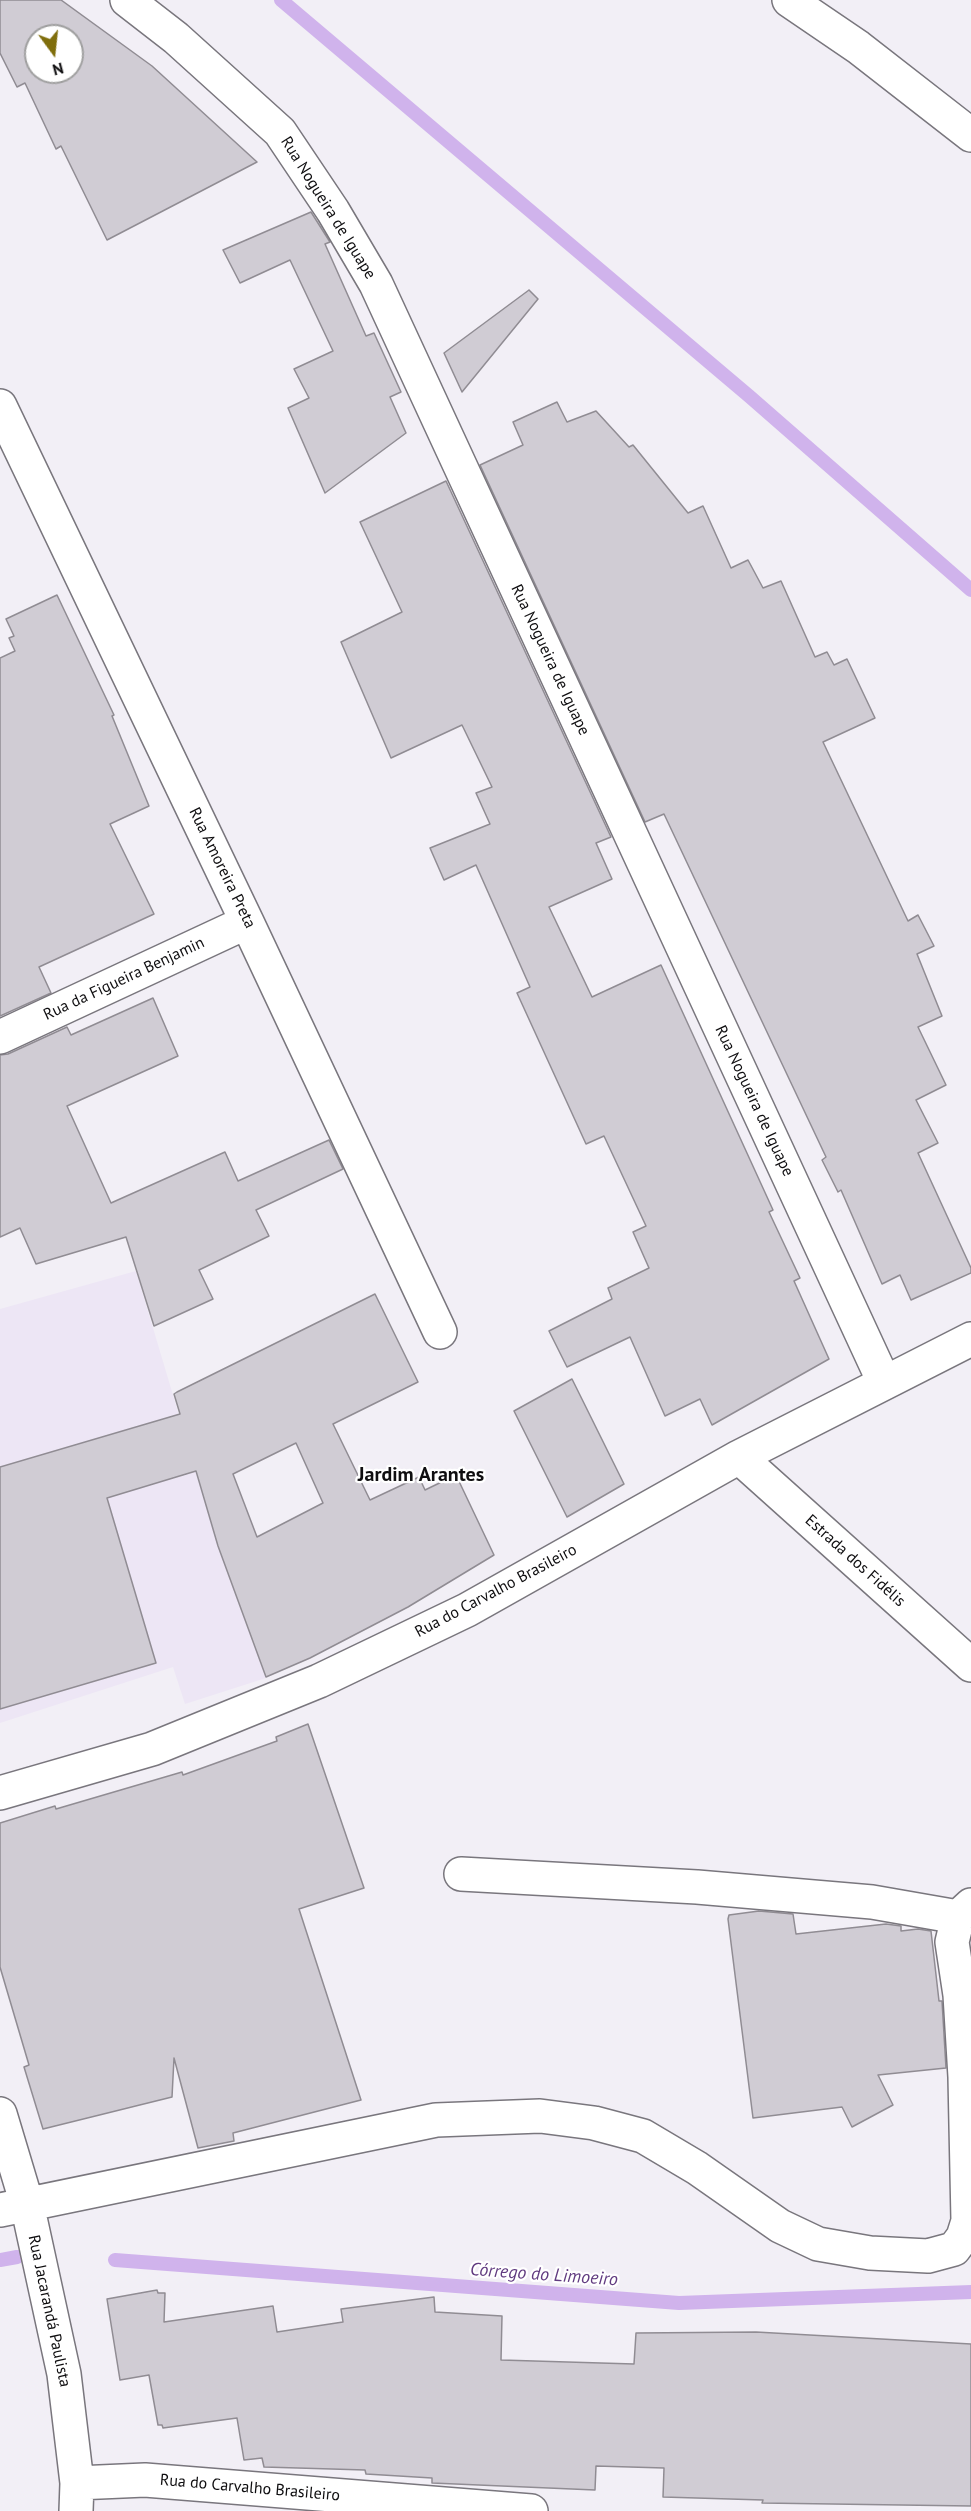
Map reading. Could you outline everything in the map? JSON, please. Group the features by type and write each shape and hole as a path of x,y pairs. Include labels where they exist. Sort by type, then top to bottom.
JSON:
{"street":[{"name":"Rua Nogueira de Iguape","path":"127,0 176,38 280,132 333,211 376,284 884,1382"},
{"path":"789,0 858,47 971,135"},
{"name":"Rua Amoreira Preta","path":"0,406 440,1332"},
{"name":"Rua da Figueira Benjamin","path":"0,1037 247,922"},
{"name":"Rua do Carvalho Brasileiro","path":"0,1793 152,1749 319,1681 467,1610 739,1456 971,1339"},
{"name":"Estrada dos Fidélis","path":"739,1456 971,1665"},
{"path":"14,2207 436,2120 540,2116 594,2123 643,2136 697,2168 780,2226 818,2244 870,2253 928,2256 954,2249 963,2237 968,2221 966,2077 960,1995 952,1942 965,1911 697,1887 461,1874"},
{"name":"Rua Jacarandá Paulista","path":"0,2114 14,2207 33,2235 64,2374 76,2497"},
{"name":"Rua do Carvalho Brasileiro","path":"76,2497 145,2480 531,2511"}],"shaded area":[{"path":"136,1271 218,1546 266,1678 185,1704 173,1667 0,1723 0,1309"}],"building":[{"path":"0,0 61,0 152,66 257,162 107,240 61,146 56,149 25,84 84,84 84,24 24,24 24,84 17,87 0,53"},
{"path":"311,212 330,242 325,244 366,336 374,333 401,392 390,397 406,433 325,493 288,408 309,398 294,369 333,351 290,260 240,283 223,250"},
{"path":"529,290 538,299 462,392 444,353"},
{"path":"557,402 567,422 596,411 629,447 633,445 688,513 703,506 731,568 748,560 763,588 781,581 815,657 827,652 834,665 847,659 875,718 823,742 908,921 918,915 934,946 917,954 942,1016 918,1027 946,1085 916,1100 938,1143 918,1153 971,1268 971,1273 911,1300 900,1275 882,1284 841,1190 838,1192 822,1160 826,1157 664,814 645,822 480,465 523,445 513,422"},
{"path":"446,481 611,837 596,843 612,879 549,907 592,997 661,965 773,1210 769,1212 800,1278 794,1281 829,1359 712,1425 700,1399 665,1416 630,1337 567,1367 549,1331 612,1299 608,1288 649,1268 633,1232 646,1226 604,1136 586,1144 517,993 530,987 476,865 444,880 430,848 490,824 476,793 492,787 462,725 391,758 341,642 402,612 360,522"},
{"path":"57,595 114,715 112,716 149,806 110,824 154,914 39,967 51,993 0,1016 0,658 15,651 9,638 14,636 6,619"},
{"path":"153,998 178,1056 67,1106 111,1203 225,1152 238,1181 329,1140 343,1169 256,1210 269,1236 199,1270 213,1299 154,1326 126,1237 36,1264 20,1228 0,1237 0,1055 8,1054 67,1027 71,1035"},
{"path":"375,1294 418,1382 333,1424 370,1500 419,1477 425,1490 456,1475 494,1555 408,1607 310,1658 266,1677 218,1546 196,1471 107,1498 156,1663 0,1709 0,1467 180,1414 174,1394","holes":["296,1443 323,1503 257,1537 233,1474"]},
{"path":"572,1379 624,1484 567,1517 514,1411"},
{"path":"308,1724 364,1888 299,1909 361,2100 233,2133 234,2141 198,2148 174,2058 172,2097 43,2129 24,2067 29,2065 0,1967 0,1823 182,1772 183,1775 277,1741 276,1737"},
{"path":"759,1911 793,1914 796,1934 886,1924 901,1926 901,1931 918,1929 931,1931 939,2001 942,2001 946,2068 878,2075 893,2105 852,2127 842,2107 753,2118 728,1919 729,1915"},
{"path":"157,2290 158,2293 165,2293 164,2322 273,2306 277,2332 343,2322 341,2309 434,2297 435,2312 502,2316 501,2360 634,2364 636,2333 756,2332 971,2344 971,2506 762,2503 763,2500 663,2497 664,2468 596,2466 595,2490 432,2483 432,2478 366,2474 365,2470 264,2467 262,2458 244,2460 237,2418 163,2428 162,2425 158,2425 149,2375 120,2380 107,2299"}],"waterway":[{"path":"281,0 749,396 971,590"},
{"name":"Córrego do Limoeiro","path":"0,2260 17,2257"},
{"name":"Córrego do Limoeiro","path":"115,2260 679,2303 971,2292"}],"district":[{"name":"Jardim Arantes","path":"421,1475"}]}
